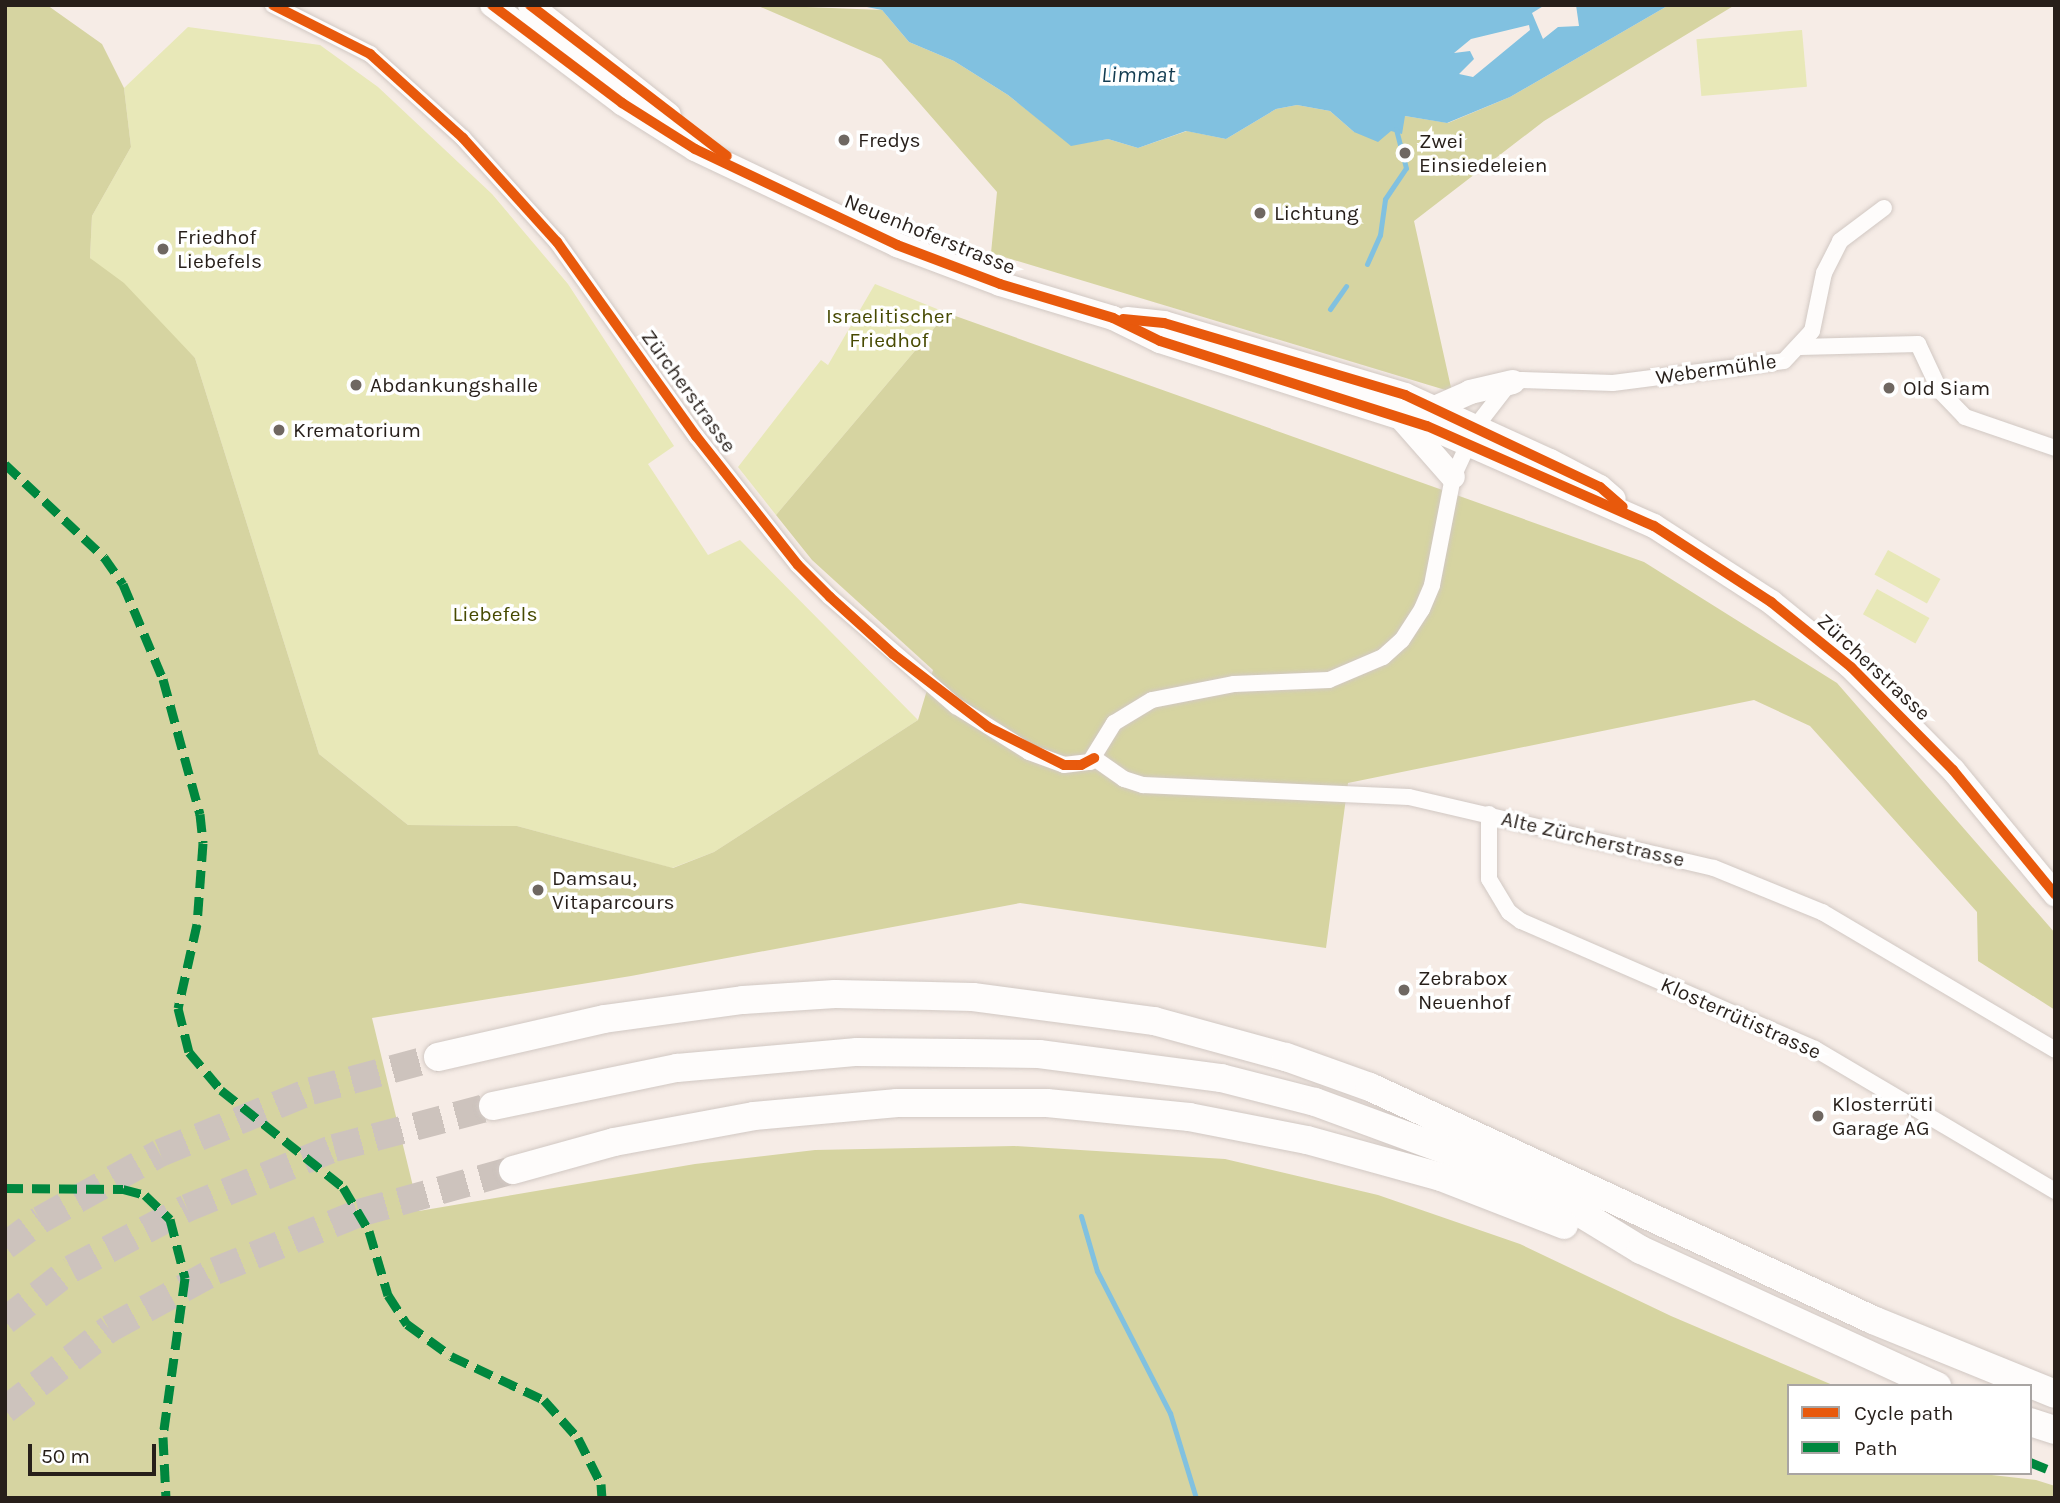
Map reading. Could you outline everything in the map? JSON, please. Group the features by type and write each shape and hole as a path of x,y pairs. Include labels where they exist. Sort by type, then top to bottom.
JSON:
{"highway":[{"path":"438,1057 616,1017 824,995 973,997 1154,1021 1275,1053 1370,1087 1894,1329 2030,1384"},
{"path":"493,1106 666,1070 812,1054 982,1051 1128,1063 1268,1089 1361,1116 1451,1152 1577,1211 1641,1250"},
{"path":"513,1170 660,1132 802,1110 944,1101 1083,1106 1189,1117 1352,1150 1441,1177 1641,1250 1933,1384"},
{"path":"2032,1385 2055,1394"},
{"path":"2032,1423 2055,1430"}],"main road":[{"name":"Neuenhoferstrasse","path":"492,5 622,103 695,149 740,167 897,245 1000,284 1112,318 1160,341 1399,416 1472,434"},
{"name":"Neuenhoferstrasse","path":"530,5 740,167"},
{"name":"Neuenhoferstrasse","path":"1112,318 1164,323 1333,370 1437,407 1472,434"},
{"path":"1437,407 1470,392 1513,382"},
{"path":"1399,416 1453,477"},
{"name":"Zürcherstrasse","path":"1472,434 1591,501 1629,512 1748,585 1851,667 1953,770 2055,894"}],"street":[{"name":"Zürcherstrasse","path":"273,5 370,54 454,130 513,191 557,242 705,447 798,565 830,597 893,654 988,727 1064,765 1081,765 1094,758"},
{"name":"Webermühle","path":"1513,382 1613,383 1754,368 1784,361 1800,347 1812,331 1824,273 1840,241 1884,208"},
{"path":"1800,347 1853,349 1906,341 1918,344 1940,391 1965,417 2055,448"},
{"path":"1094,758 1114,723 1152,701 1234,684 1329,680 1383,657 1409,631 1428,597 1453,477 1472,434 1513,382"},
{"name":"Alte Zürcherstrasse","path":"1094,758 1124,779 1143,785 1352,791 1409,797 1679,858 1783,894 2055,1050"},
{"name":"Klosterrütistrasse","path":"1489,814 1489,879 1509,912 1521,921 1815,1049 2055,1191"}],"green space":[{"name":"Liebefels","path":"188,27 320,45 378,87 492,194 568,284 674,446 648,464 708,555 740,540 918,720 714,852 672,868 517,826 408,825 319,754 195,358 90,258 92,216 131,147 124,88"},
{"path":"1802,30 1807,87 1701,96 1696,39"},
{"name":"Israelitischer Friedhof","path":"875,284 947,313 776,515 738,467 821,360 828,365"},
{"path":"1888,550 1940,579 1927,604 1874,574"},
{"path":"1877,589 1929,618 1915,643 1863,614"}],"shaded area":[{"path":"5,5 47,5 102,44 124,88 131,147 92,216 90,258 124,283 195,358 319,754 408,825 517,826 673,868 714,852 918,720 933,670 812,560 776,515 947,313 1644,562 1837,683 2055,933 2055,1010 1978,961 1977,912 1810,726 1754,700 1348,783 1326,948 1020,903 631,976 372,1018 419,1211 695,1164 815,1150 1014,1146 1225,1159 1378,1195 1520,1244 1671,1316 1830,1384 1787,1384 1787,1475 1992,1475 2036,1480 2055,1486 2055,1498 5,1498"},
{"path":"756,5 882,10 909,42 954,61 1008,95 1071,145 1108,139 1138,148 1187,131 1226,139 1276,109 1297,105 1330,111 1354,132 1405,116 1448,123 1510,97 1669,5 1735,5 1544,121 1414,221 1452,392 991,253 997,192 881,59"}],"water":[{"name":"Limmat","path":"857,5 1545,5 1532,13 1543,39 1558,27 1579,26 1576,5 1669,5 1510,97 1447,123 1405,116 1402,134 1391,131 1378,142 1354,132 1330,111 1297,105 1276,109 1226,139 1186,131 1138,148 1108,139 1071,146 1008,95 954,61 909,42 882,10","holes":["1529,25 1530,30 1473,77 1459,74 1474,59 1470,51 1454,53 1471,39"]}],"waterway":[{"path":"1367,264 1380,235 1385,199 1406,168 1396,129"},
{"path":"1330,309 1346,286"},
{"path":"1081,1216 1097,1271 1170,1413 1196,1498"}],"tunnel":[{"path":"5,1246 40,1220 160,1153 311,1091 438,1057"},
{"path":"5,1321 71,1269 187,1208 334,1148 493,1106"},
{"path":"5,1410 109,1329 215,1271 359,1213 513,1170"}],"marked path":[{"path":"5,464 104,557 123,584 163,679 200,814 203,843 197,924 178,1008 189,1052 221,1090 343,1187 369,1231 388,1295 407,1324 451,1356 544,1400 578,1438 601,1484 602,1498"},
{"path":"5,1188 123,1189 145,1195 170,1219 185,1278 163,1437 166,1498"},
{"path":"2032,1463 2055,1472"}],"cycle path":[{"path":"273,5 370,54 463,138 557,242 696,436 798,565 830,597 893,654 988,727 1064,765 1081,765 1094,758"},
{"path":"492,5 622,103 695,149 897,245 1000,284 1113,318 1160,341 1427,426 1654,526 1771,602 1851,667 1953,770 2055,894"},
{"path":"530,5 727,156"},
{"path":"1123,319 1164,323 1405,395 1600,487 1623,507"}],"place":[{"name":"Fredys","path":"844,140"},
{"name":"Zwei Einsiedeleien","path":"1405,153"},
{"name":"Lichtung","path":"1260,213"},
{"name":"Friedhof Liebefels","path":"163,249"},
{"name":"Abdankungshalle","path":"356,385"},
{"name":"Old Siam","path":"1889,388"},
{"name":"Krematorium","path":"279,430"},
{"name":"Damsau, Vitaparcours","path":"538,890"},
{"name":"Zebrabox Neuenhof","path":"1404,990"},
{"name":"Klosterrüti Garage AG","path":"1818,1116"}]}
